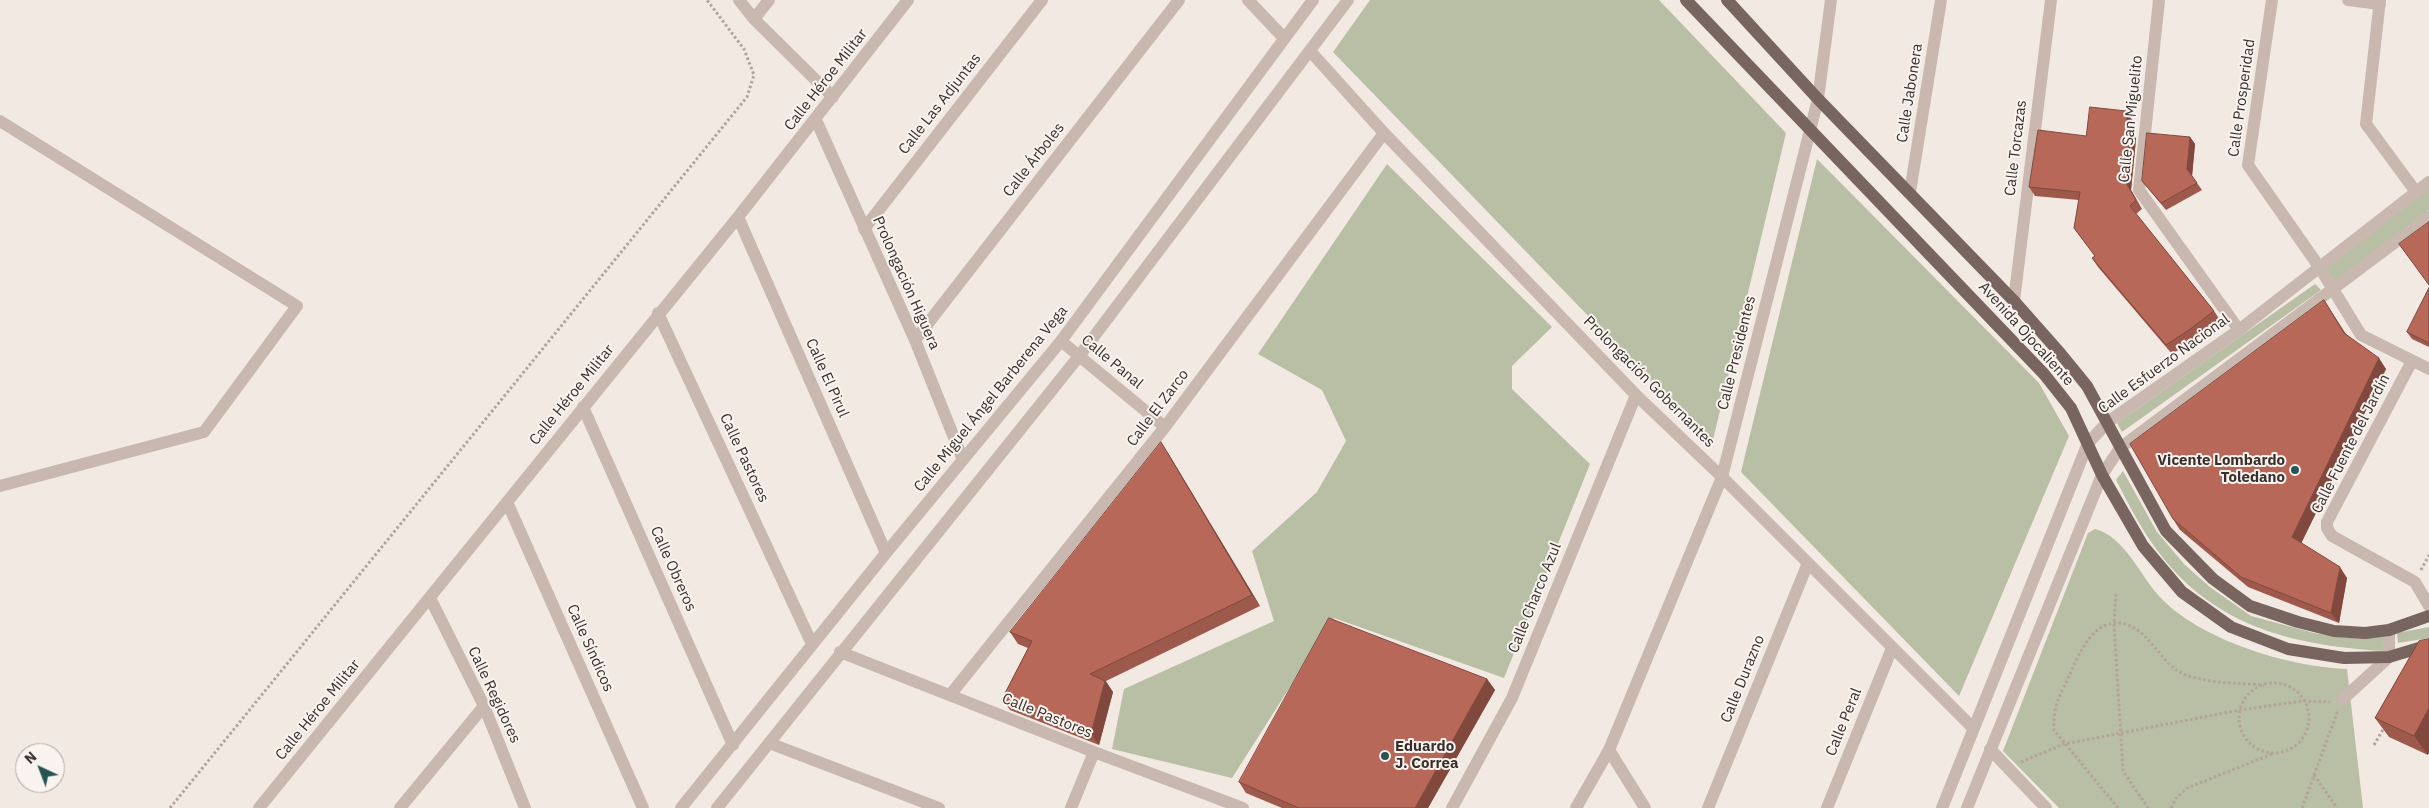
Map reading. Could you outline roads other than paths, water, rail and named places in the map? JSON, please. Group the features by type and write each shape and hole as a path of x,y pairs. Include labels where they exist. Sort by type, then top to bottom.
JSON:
{"main road":[{"name":"Avenida Ojocaliente","path":"1686,0 2044,374 2070,408 2102,475 2143,546 2182,592 2231,627 2288,649 2344,658 2389,657 2429,645"},
{"name":"Avenida Ojocaliente","path":"1726,0 1818,99 2014,301 2086,386 2108,422 2120,448 2166,531 2213,579 2250,606 2298,622 2334,631 2365,633 2389,630 2429,616"}],"street":[{"path":"739,0 754,19 833,97"},
{"path":"754,19 769,0"},
{"name":"Calle Héroe Militar","path":"259,808 816,120 908,0"},
{"name":"Calle Las Adjuntas","path":"864,229 1042,0"},
{"name":"Calle Árboles","path":"915,340 1179,0"},
{"path":"1248,0 1284,38"},
{"name":"Calle Miguel Ángel Barberena Vega","path":"682,808 812,644 1061,341 1313,0"},
{"path":"717,808 840,652 1080,355 1348,0"},
{"name":"Calle Presidentes","path":"1576,808 1609,750 1722,477 1818,99 1831,0"},
{"name":"Calle Jabonera","path":"1910,192 1941,0"},
{"name":"Calle Torcazas","path":"2014,301 2051,0"},
{"name":"Calle San Miguelito","path":"2160,0 2139,190 2239,330"},
{"name":"Calle Prosperidad","path":"2272,0 2248,165 2320,268 2362,335 2429,369"},
{"path":"2348,0 2380,2 2366,124 2416,192"},
{"name":"Prolongación Gobernantes","path":"1310,52 1384,133 1636,395 1722,477 1972,728"},
{"name":"Prolongación Higuera","path":"816,120 915,340 964,460"},
{"path":"0,121 297,306 204,432 0,486"},
{"name":"Calle El Zarco","path":"950,695 1165,427 1384,133"},
{"name":"Calle Esfuerzo Nacional","path":"1942,808 1972,728 2088,443 2108,422 2239,330 2429,182"},
{"name":"Calle El Pirul","path":"738,217 886,553"},
{"path":"1967,808 2102,475 2120,448 2429,217"},
{"name":"Calle Pastores","path":"658,313 812,644"},
{"name":"Calle Panal","path":"1061,341 1165,427"},
{"name":"Calle Fuente del Jardín","path":"2412,361 2327,522 2327,528 2332,536 2415,582 2429,606"},
{"name":"Calle Charco Azul","path":"1452,808 1512,698 1636,395"},
{"name":"Calle Obreros","path":"583,407 733,745"},
{"name":"Calle Síndicos","path":"507,502 643,808"},
{"name":"Calle Durazno","path":"1708,808 1808,563"},
{"name":"Calle Regidores","path":"430,598 484,706 525,808"},
{"path":"2343,699 2389,657 2389,630"},
{"name":"Calle Peral","path":"1827,808 1892,648"},
{"name":"Calle Pastores","path":"840,652 1094,752 1243,808"},
{"path":"400,808 484,706"},
{"path":"769,743 939,808"},
{"path":"1990,749 2046,808"},
{"path":"1609,750 1645,808"},
{"path":"1071,808 1094,752"}],"place":[{"name":"Vicente Lombardo Toledano","path":"2295,470"},
{"name":"Eduardo J. Correa","path":"1385,756"}]}
